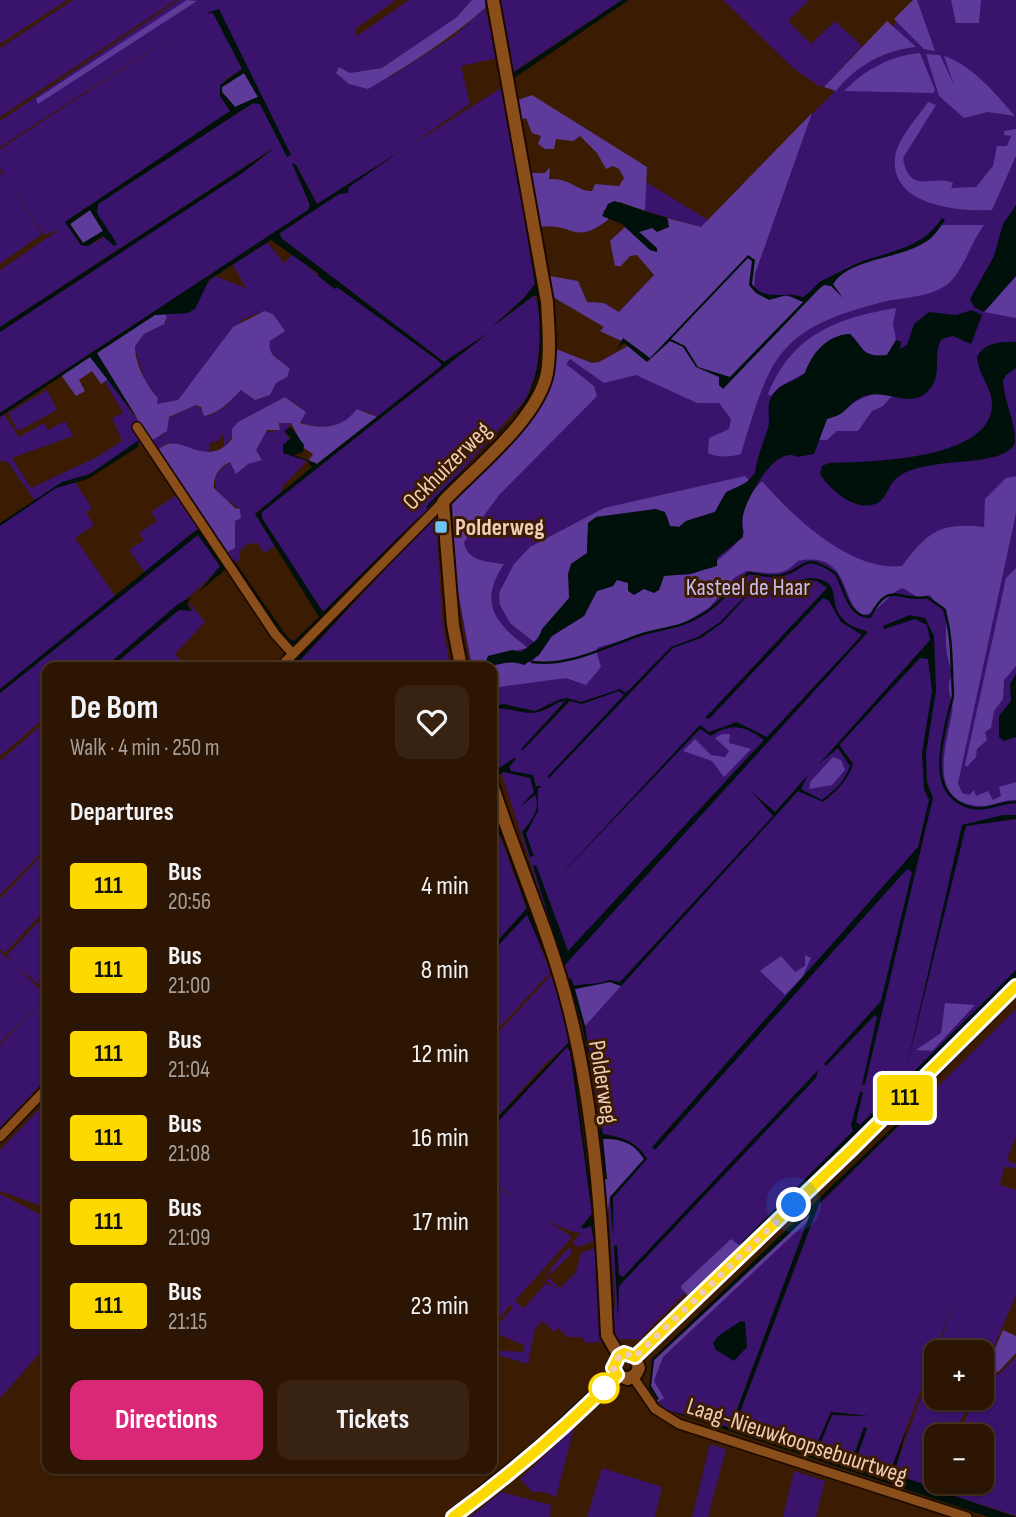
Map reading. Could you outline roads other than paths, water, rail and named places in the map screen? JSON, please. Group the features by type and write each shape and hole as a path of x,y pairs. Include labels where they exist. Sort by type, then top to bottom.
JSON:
{"street":[{"name":"Ockhuizerweg","path":"286,662 519,423 538,398 547,373 547,302 493,0"},
{"path":"137,427 275,634 293,654"},
{"path":"443,502 453,625 460,662"},
{"name":"Polderweg","path":"497,798 559,975 572,1023 585,1085 598,1188 607,1335 619,1356"},
{"path":"635,1357 852,1149 1016,986"},
{"path":"0,1137 42,1093"},
{"path":"624,1353 635,1357 639,1368 633,1377 621,1378 617,1375 613,1368 619,1356 624,1353"},
{"path":"453,1517 591,1401 617,1375"},
{"name":"Laag-Nieuwkoopsebuurtweg","path":"633,1377 655,1409 679,1424 967,1517"}],"waterway":[{"path":"532,662 573,659 640,635 680,625 711,609 749,573 777,576 809,562 816,563 836,574 848,602 863,616 870,617 883,598 889,595 927,597 944,609 950,641 953,694 941,755 942,781 947,792 956,801 969,807 981,808 1016,802"}],"place":[{"name":"Polderweg","path":"441,527"}],"park label":[{"name":"Kasteel de Haar","path":"748,587"}]}
